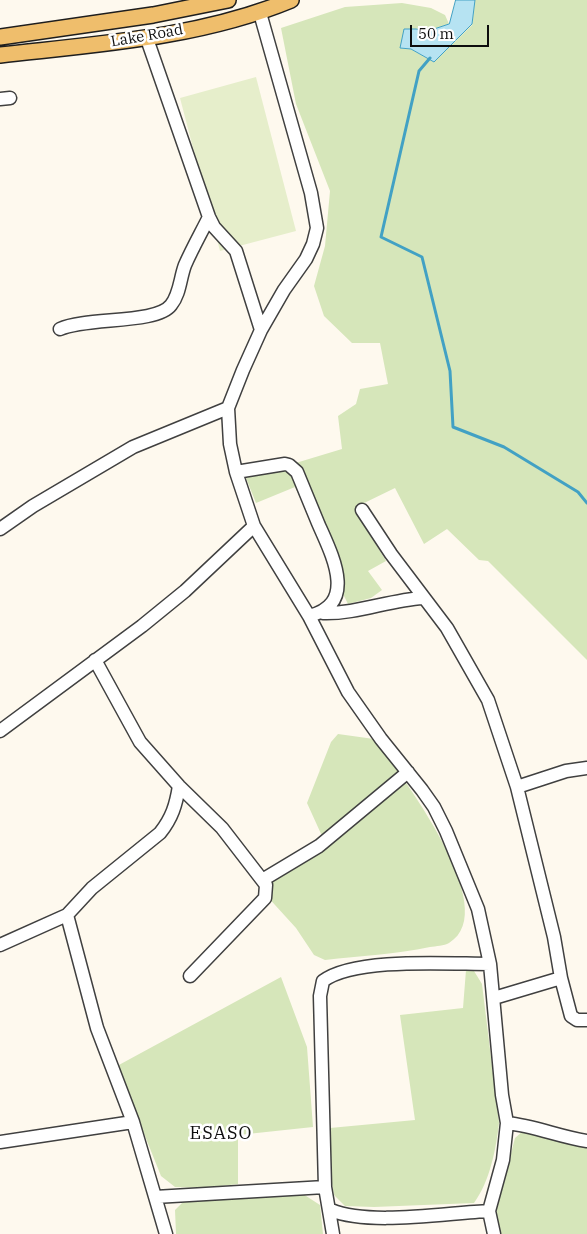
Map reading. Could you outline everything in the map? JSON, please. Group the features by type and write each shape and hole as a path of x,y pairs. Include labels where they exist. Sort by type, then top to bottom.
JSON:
{"main road":[{"name":"Lake Road","path":"0,37 153,15 228,0"},
{"name":"Lake Road","path":"0,55 147,40 260,13 291,0"}],"street":[{"path":"260,13 317,222 316,236 306,259 284,290 261,330 228,408 230,444 236,472 254,526 309,616 348,692 380,739 422,790 446,831 478,909 490,964 502,1095 507,1123 504,1160 489,1211 494,1234"},
{"path":"147,40 209,217 214,227 236,251 261,330"},
{"path":"60,328 82,322 152,316 164,312 177,295 185,267 209,217"},
{"path":"0,529 33,506 133,448 228,408"},
{"path":"236,472 285,464 297,472 335,562 338,576 338,588 323,613"},
{"path":"362,510 423,598 447,628 488,700 517,786 554,937 561,978 571,1016 577,1020 587,1020"},
{"path":"0,731 185,591 254,526"},
{"path":"309,616 323,613 343,613 401,599 423,598"},
{"path":"95,660 140,742 179,786 222,828 264,879 267,889 265,898 190,976"},
{"path":"517,786 566,771 587,768"},
{"path":"264,879 319,846 408,772"},
{"path":"0,945 67,915 92,888 160,833 168,823 175,808 179,786"},
{"path":"67,915 98,1028 133,1122 166,1234"},
{"path":"333,1234 325,1187 320,996 323,981 335,974 396,963 490,964"},
{"path":"494,998 561,978"},
{"path":"0,1142 133,1122"},
{"path":"507,1123 534,1126 587,1141"},
{"path":"155,1197 325,1187"},
{"path":"330,1210 349,1216 370,1218 489,1211"}],"green space":[{"path":"475,0 587,0 587,660 488,561 479,560 447,529 424,544 395,488 358,506 365,526 386,561 368,571 382,590 371,598 348,604 341,590 343,569 316,532 295,487 256,503 246,478 342,449 338,416 356,404 360,389 388,384 380,343 352,343 324,316 314,286 325,246 330,191 296,104 281,28 345,7 402,3 431,8 445,15 449,24 428,31 416,29 401,48 411,49 434,62 472,25"},
{"path":"256,77 296,231 220,251 180,98"},
{"path":"338,734 374,739 404,780 442,841 456,873 464,902 463,926 449,943 404,951 325,960 314,955 296,928 265,894 268,880 327,847 307,803 331,742"},
{"path":"466,970 474,971 482,984 499,1123 491,1164 480,1194 474,1203 374,1207 345,1206 334,1195 331,1178 330,1128 415,1120 400,1015 463,1008"},
{"path":"281,977 307,1047 313,1127 238,1135 238,1184 204,1188 175,1187 161,1176 117,1066"},
{"path":"523,1131 587,1143 587,1234 499,1234 495,1215 515,1138"},
{"path":"303,1194 320,1205 323,1234 176,1234 175,1210 184,1201"}],"water":[{"path":"456,0 475,0 472,24 434,62 411,49 400,48 404,29 428,31 449,24"}],"waterway":[{"path":"430,58 419,71 381,237 422,257 450,371 453,427 504,447 578,492 587,503"}],"district":[{"name":"ESASO","path":"221,1134"}]}
